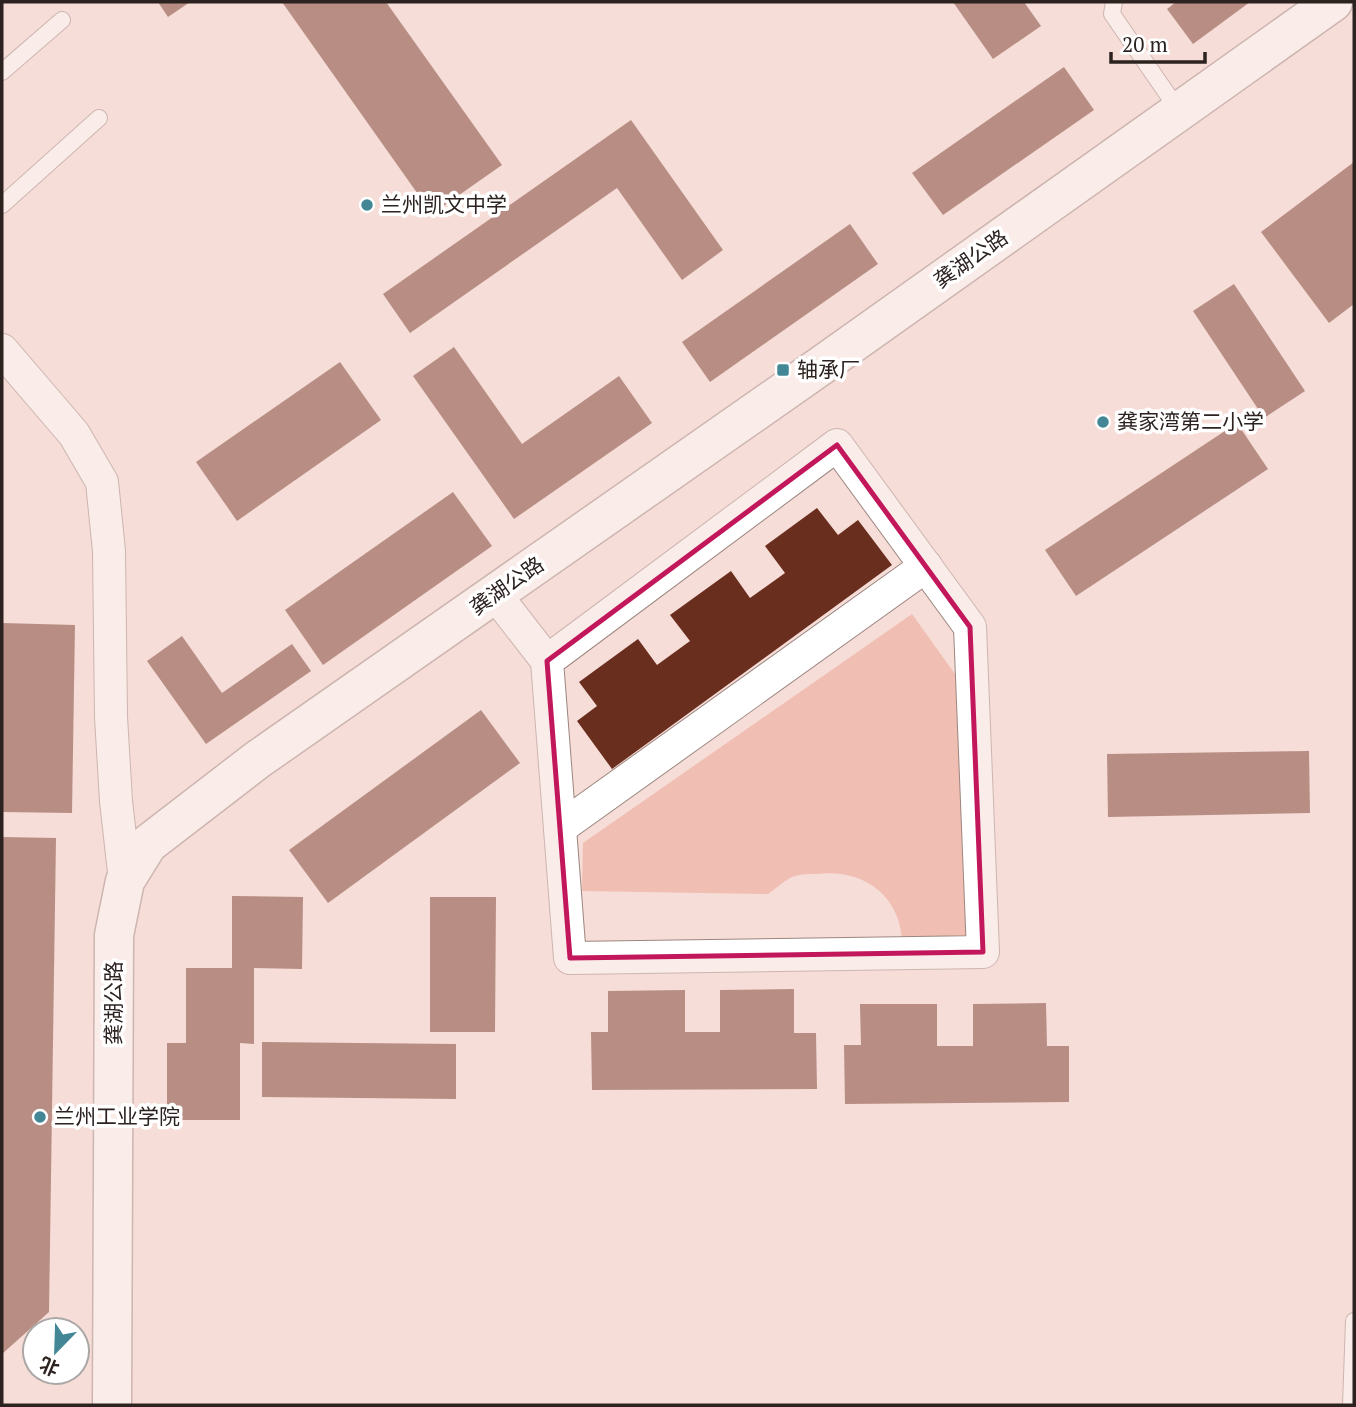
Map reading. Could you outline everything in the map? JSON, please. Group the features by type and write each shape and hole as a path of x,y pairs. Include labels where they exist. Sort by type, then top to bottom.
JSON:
{"main road":[{"name":"龚湖公路","path":"112,1405 114,935 125,881 148,844 257,760 1333,2"}],"street":[{"path":"2,349 74,434 102,482 109,551 114,765 125,881"},
{"path":"495,594 547,661 570,958 983,952 971,627 837,445 547,661"},
{"path":"560,828 926,566"}],"lane":[{"path":"1114,2 1112,14 1179,111"},
{"path":"2,72 62,20"},
{"path":"2,205 99,118"},
{"path":"1351,1405 1354,1321"}],"highlighted area":[{"path":"837,445 970,627 983,952 570,958 547,661"}],"shaded area":[{"path":"912,614 960,681 970,936 902,939 893,909 875,887 863,880 833,873 793,877 768,894 582,891 583,843"}],"building":[{"path":"158,2 190,2 168,17"},
{"path":"282,2 386,2 502,165 432,214"},
{"path":"953,2 1024,2 1041,26 993,59"},
{"path":"1176,2 1250,2 1193,44 1167,9"},
{"path":"1064,67 1094,110 943,215 912,173"},
{"path":"631,120 723,250 682,280 617,188 410,333 383,294"},
{"path":"1354,162 1354,304 1329,323 1261,232"},
{"path":"850,224 878,264 710,382 682,342"},
{"path":"1234,284 1305,391 1264,418 1193,311"},
{"path":"454,347 522,444 619,376 652,423 514,519 413,376"},
{"path":"340,362 381,420 237,521 196,462"},
{"path":"1237,423 1268,469 1076,596 1045,550"},
{"path":"453,492 492,546 323,665 285,610"},
{"path":"817,508 838,535 858,520 892,565 612,769 577,721 597,706 579,682 638,639 657,665 690,641 670,615 731,571 750,598 785,573 765,546"},
{"path":"2,623 75,625 72,813 2,812"},
{"path":"182,636 222,693 292,644 311,671 206,744 147,661"},
{"path":"481,710 520,763 328,903 289,850"},
{"path":"1309,751 1310,813 1108,817 1107,754"},
{"path":"2,837 56,838 49,1312 45,1316 21,1316 21,1337 2,1354"},
{"path":"232,896 303,897 302,969 254,968 254,1044 240,1043 240,1120 167,1120 167,1043 186,1043 186,968 232,968"},
{"path":"430,897 496,897 495,1032 430,1032"},
{"path":"794,989 794,1033 816,1033 817,1089 592,1090 591,1032 608,1032 608,991 685,990 685,1032 720,1032 720,990"},
{"path":"1046,1003 1047,1046 1069,1046 1069,1102 845,1104 844,1045 861,1045 860,1004 937,1004 937,1046 973,1046 973,1004"},
{"path":"262,1042 456,1044 456,1099 262,1097"}],"place":[{"name":"兰州凯文中学","path":"367,205"},
{"name":"轴承厂","path":"783,370"},
{"name":"龚家湾第二小学","path":"1103,422"},
{"name":"兰州工业学院","path":"40,1117"}]}
